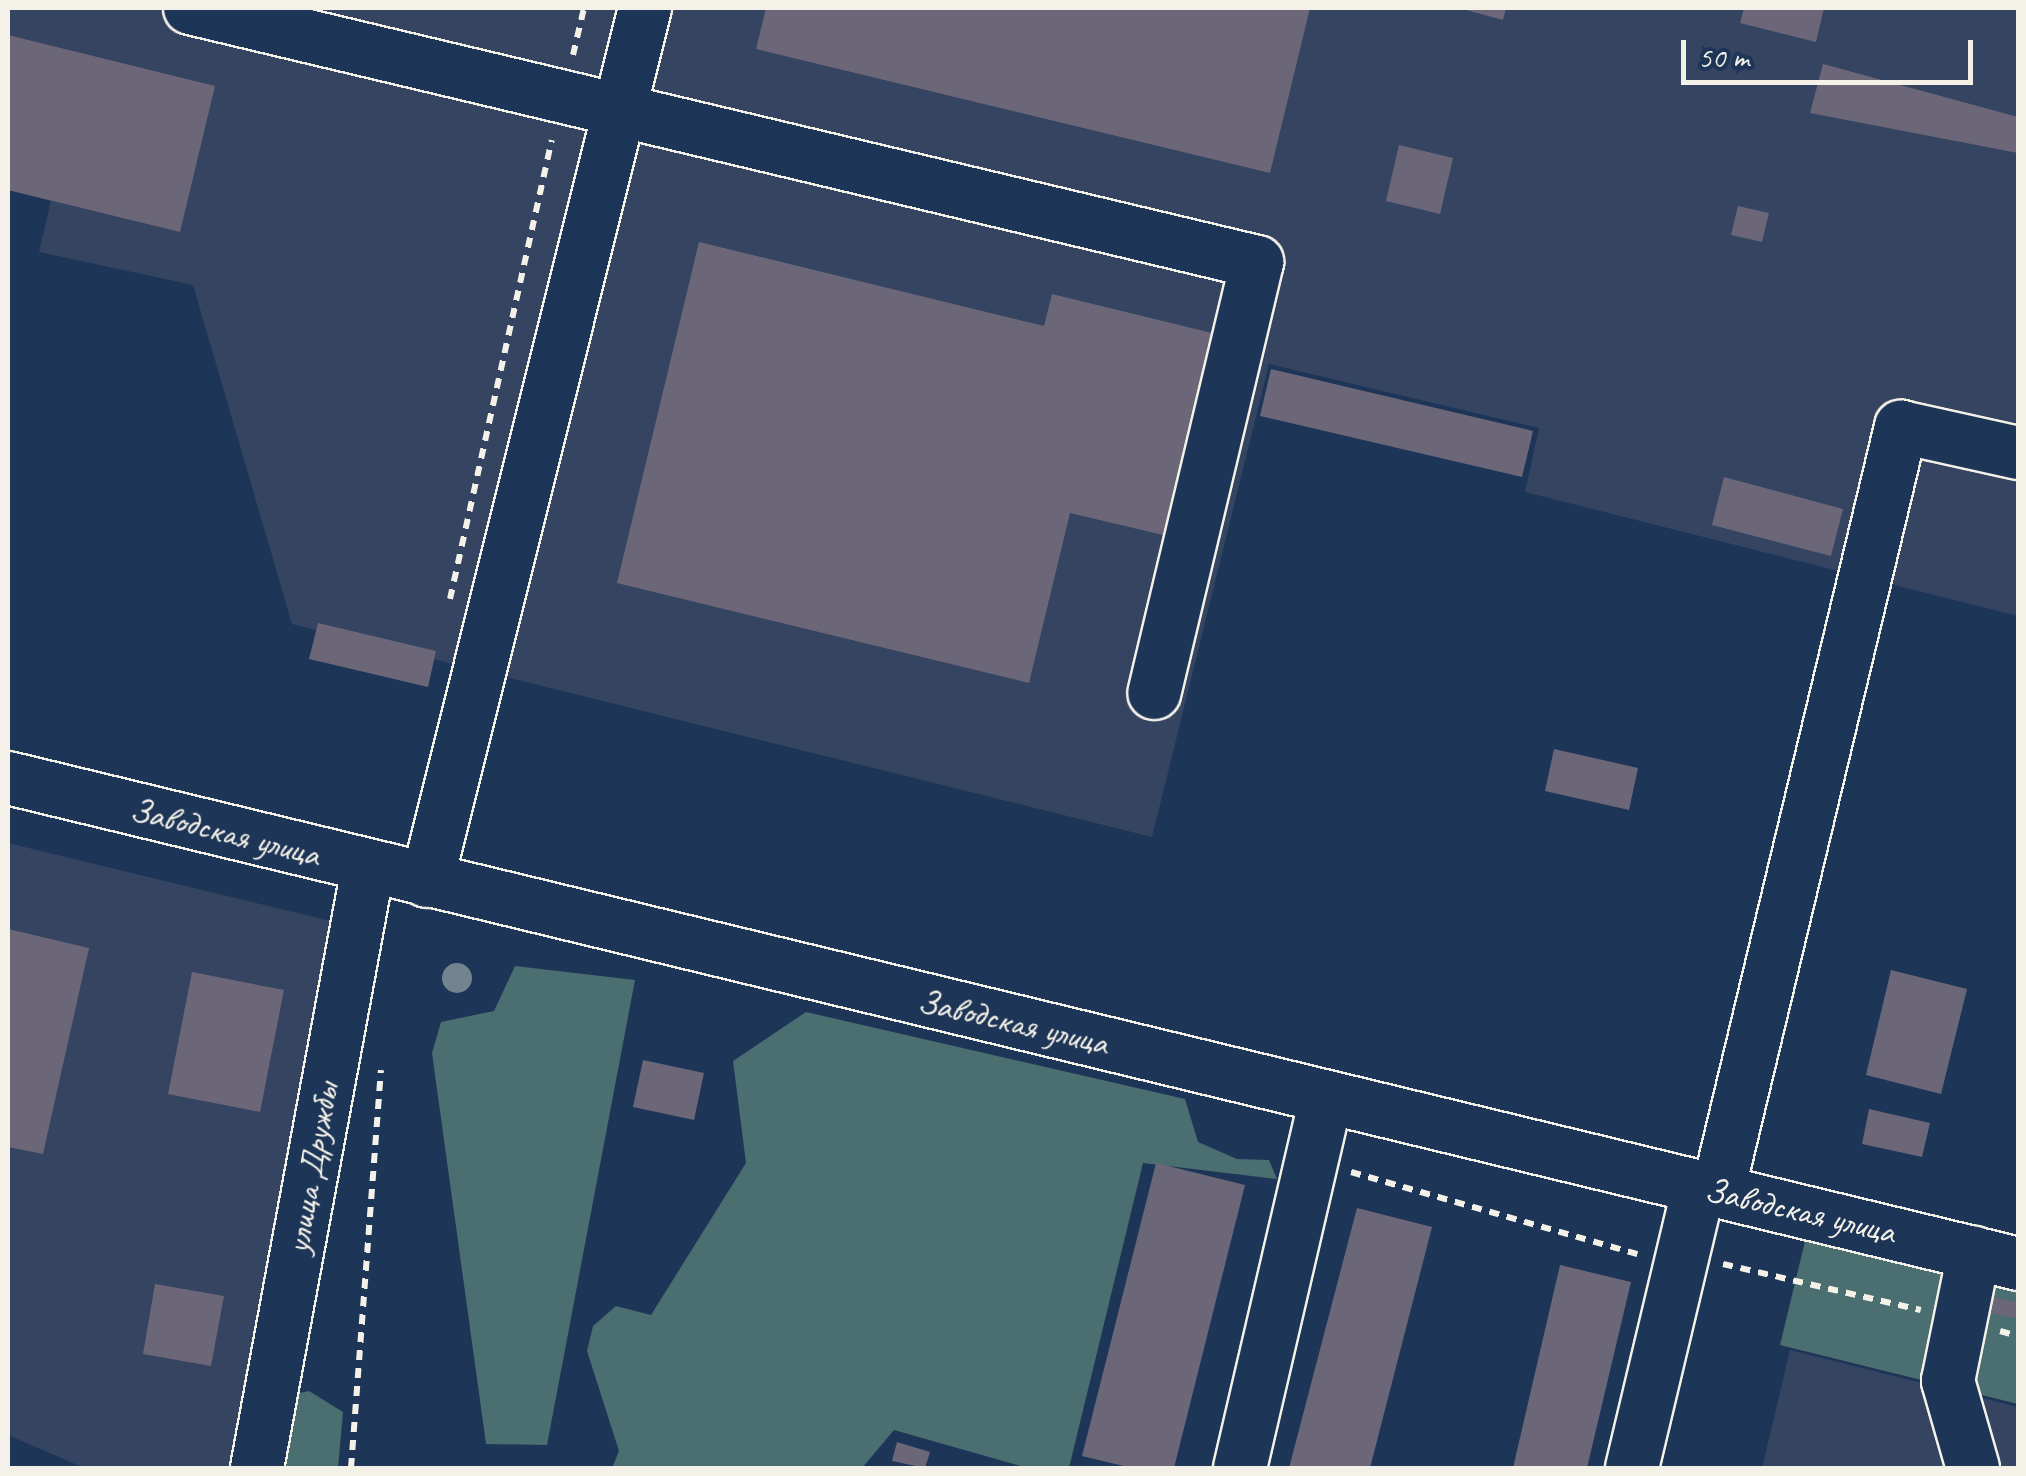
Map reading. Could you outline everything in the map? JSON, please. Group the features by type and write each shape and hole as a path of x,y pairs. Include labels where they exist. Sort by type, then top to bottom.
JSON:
{"street":[{"path":"190,8 1257,262 1154,694"},
{"path":"426,881 645,8"},
{"path":"1632,1468 1709,1189 1901,426 2018,453"},
{"name":"Заводская улица","path":"8,778 1996,1258"},
{"name":"улица Дружбы","path":"257,1468 368,868"},
{"path":"1240,1468 1326,1097"},
{"path":"1972,1468 1948,1382 1996,1258"}],"path":[{"path":"452,604 446,588 584,8"},
{"path":"351,1468 382,1047"}],"shaded area":[{"path":"8,8 2018,8 2018,616 1525,492 1539,428 1269,364 1152,837 292,624 193,285 39,252 51,201 8,190"},
{"path":"8,843 331,921 233,1468 84,1468 8,1435"},
{"path":"1790,1350 2018,1407 2018,1468 1762,1468"}],"green space":[{"path":"515,966 635,980 547,1445 486,1444 432,1053 441,1022 494,1011"},
{"path":"806,1012 1185,1099 1198,1142 1237,1159 1269,1160 1277,1179 1143,1163 1069,1468 1028,1468 894,1430 862,1468 612,1468 619,1451 587,1351 593,1326 616,1306 651,1315 746,1163 733,1061"},
{"path":"1806,1237 2018,1287 2018,1404 1780,1345"},
{"path":"309,1391 343,1412 338,1468 267,1468 291,1395"}],"building":[{"path":"766,8 1310,8 1270,173 756,49"},
{"path":"1459,8 1506,8 1503,20"},
{"path":"1744,8 1824,8 1816,42 1740,23"},
{"path":"8,35 215,86 180,232 8,190"},
{"path":"1823,64 2018,117 2018,153 1810,113"},
{"path":"1399,145 1453,158 1440,214 1386,201"},
{"path":"1738,206 1769,213 1762,242 1731,235"},
{"path":"699,242 1044,326 1052,294 1212,333 1163,535 1070,513 1029,683 617,583"},
{"path":"1271,369 1533,431 1522,477 1260,416"},
{"path":"1724,477 1843,509 1831,556 1712,525"},
{"path":"318,623 436,651 428,687 309,659"},
{"path":"1554,749 1638,768 1629,810 1545,791"},
{"path":"8,929 89,948 43,1154 8,1147"},
{"path":"1891,970 1967,989 1941,1094 1866,1075"},
{"path":"192,972 284,990 260,1112 168,1094"},
{"path":"643,1060 704,1073 694,1120 633,1107"},
{"path":"1869,1109 1930,1123 1922,1157 1862,1144"},
{"path":"1156,1163 1245,1185 1174,1468 1132,1468 1082,1456"},
{"path":"1357,1208 1432,1227 1370,1468 1289,1468"},
{"path":"1560,1265 1631,1282 1587,1468 1513,1468"},
{"path":"155,1284 224,1296 211,1366 143,1354"},
{"path":"1989,1296 2018,1303 2018,1319 1985,1312"},
{"path":"897,1442 930,1452 925,1468 892,1461"}]}
